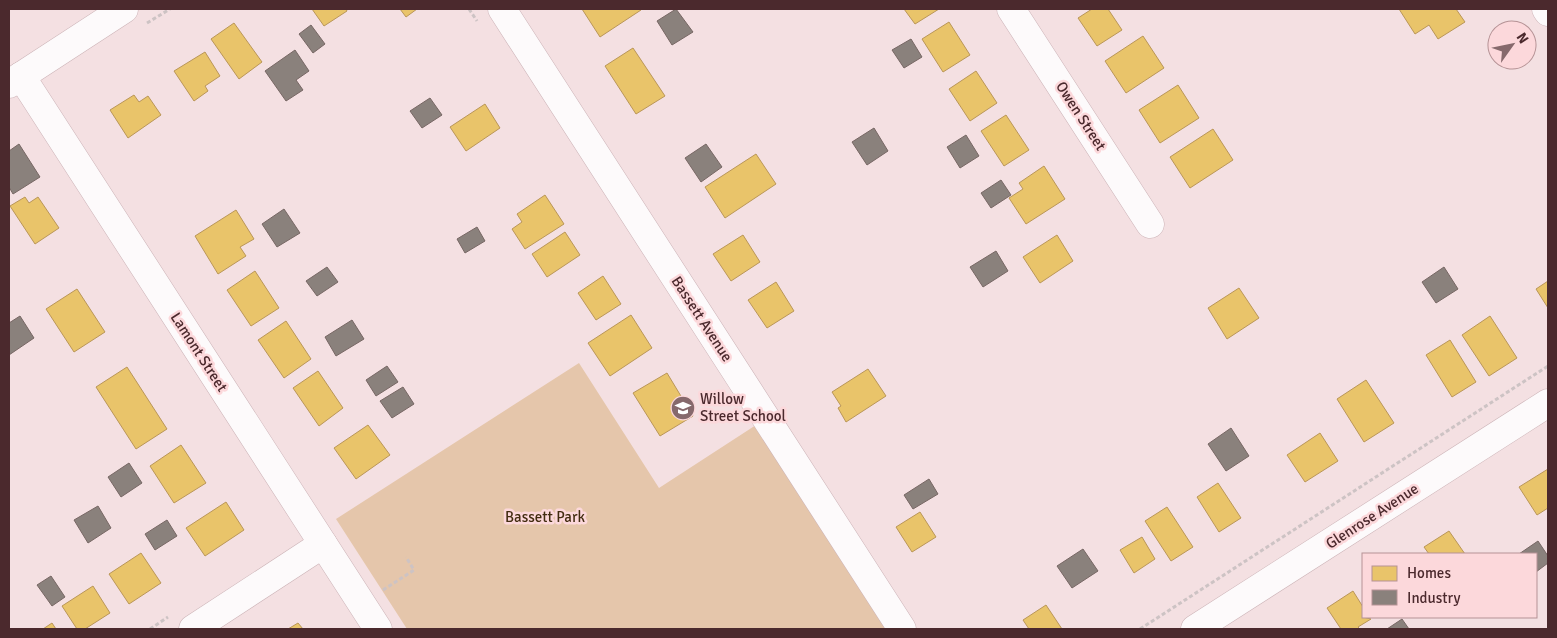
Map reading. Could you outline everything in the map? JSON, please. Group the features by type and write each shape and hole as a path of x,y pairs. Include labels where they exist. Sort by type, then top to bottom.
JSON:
{"street":[{"path":"15,80 124,9"},
{"name":"Bassett Avenue","path":"502,9 902,629"},
{"name":"Owen Street","path":"1011,9 1150,224"},
{"name":"Lamont Street","path":"15,80 378,629"},
{"name":"Glenrose Avenue","path":"1195,629 1548,403"},
{"path":"193,629 323,544"}],"path":[{"path":"1140,629 1548,366"},
{"path":"381,591 414,570 406,557"}],"green space":[{"name":"Bassett Park","path":"579,363 659,488 756,425 887,629 407,629 336,519"}],"building: Homes":[{"path":"312,9 346,9 347,11 324,26"},
{"path":"400,9 417,9 406,17"},
{"path":"582,9 640,9 641,10 600,37"},
{"path":"904,9 939,9 915,24"},
{"path":"1092,9 1108,9 1122,30 1097,46 1078,18"},
{"path":"1399,9 1456,9 1465,22 1438,39 1429,25 1415,34"},
{"path":"949,22 970,55 943,72 922,39"},
{"path":"234,23 262,62 239,79 211,39"},
{"path":"1143,36 1164,68 1126,93 1105,61"},
{"path":"633,48 665,96 636,114 605,66"},
{"path":"205,52 220,76 205,86 208,91 194,101 174,71"},
{"path":"976,71 997,103 970,121 949,89"},
{"path":"1178,85 1199,118 1160,143 1139,110"},
{"path":"134,95 139,102 148,96 161,115 128,138 110,110"},
{"path":"485,104 500,128 466,151 450,127"},
{"path":"1006,115 1029,150 1004,166 981,131"},
{"path":"1213,129 1233,160 1190,188 1170,157"},
{"path":"756,154 776,184 725,218 705,187"},
{"path":"1044,166 1065,199 1026,224 1009,198 1023,189 1019,183"},
{"path":"545,195 564,224 525,249 512,229 522,222 517,214"},
{"path":"25,197 29,203 38,197 59,228 35,244 10,206"},
{"path":"236,210 254,239 240,247 246,256 218,274 195,236"},
{"path":"565,232 580,255 547,277 532,254"},
{"path":"743,235 760,262 731,281 713,254"},
{"path":"1057,235 1073,261 1040,283 1023,257"},
{"path":"255,271 279,308 251,326 227,290"},
{"path":"603,276 621,304 596,320 578,293"},
{"path":"1548,281 1548,308 1536,289"},
{"path":"776,282 794,311 767,328 748,300"},
{"path":"1239,288 1259,318 1227,339 1208,308"},
{"path":"77,289 105,332 74,352 46,309"},
{"path":"631,315 652,348 610,376 588,343"},
{"path":"1490,316 1517,358 1489,376 1462,335"},
{"path":"286,321 311,359 284,378 258,340"},
{"path":"1450,340 1476,382 1452,397 1426,355"},
{"path":"127,367 167,429 136,449 96,387"},
{"path":"868,369 886,396 846,422 838,408 841,406 832,392"},
{"path":"318,371 343,408 319,426 293,388"},
{"path":"667,373 693,416 660,436 633,393"},
{"path":"1366,380 1394,423 1364,442 1337,399"},
{"path":"368,425 390,455 356,479 334,448"},
{"path":"1320,433 1338,461 1305,482 1287,455"},
{"path":"181,445 206,483 174,503 150,466"},
{"path":"1548,469 1548,508 1537,515 1519,487"},
{"path":"1218,483 1241,518 1219,532 1197,497"},
{"path":"226,502 244,530 205,556 186,528"},
{"path":"1167,507 1193,547 1171,561 1145,521"},
{"path":"920,512 936,537 912,552 896,527"},
{"path":"1449,531 1464,553 1428,553 1424,547"},
{"path":"1142,537 1155,559 1134,573 1120,550"},
{"path":"141,553 161,583 129,604 109,574"},
{"path":"93,586 110,613 85,629 77,629 62,606"},
{"path":"1353,591 1362,605 1362,618 1371,619 1358,627 1360,629 1341,629 1327,608"},
{"path":"1046,605 1062,629 1029,629 1023,620"},
{"path":"52,623 56,629 43,629"},
{"path":"298,623 303,629 288,629"}],"building: Industry":[{"path":"676,9 693,32 672,45 657,21"},
{"path":"311,25 325,44 313,53 299,34"},
{"path":"911,39 922,57 904,68 892,50"},
{"path":"295,50 309,71 296,80 303,90 286,101 265,71"},
{"path":"430,98 442,115 422,128 410,111"},
{"path":"874,128 888,151 867,165 852,142"},
{"path":"966,135 979,156 960,168 947,147"},
{"path":"19,144 40,177 13,194 9,187 9,151"},
{"path":"706,144 722,167 701,182 685,158"},
{"path":"1001,180 1011,195 991,208 981,193"},
{"path":"284,209 300,233 277,247 262,224"},
{"path":"477,227 485,241 465,253 457,239"},
{"path":"996,251 1008,271 983,287 970,267"},
{"path":"327,267 338,282 317,296 306,281"},
{"path":"1444,267 1458,289 1436,303 1422,282"},
{"path":"20,316 34,338 9,355 9,323"},
{"path":"352,320 364,339 336,356 325,337"},
{"path":"387,366 398,382 376,396 366,380"},
{"path":"403,387 414,404 392,418 380,401"},
{"path":"1231,428 1249,456 1226,471 1208,444"},
{"path":"129,463 142,483 121,497 108,477"},
{"path":"929,479 938,494 913,509 904,495"},
{"path":"98,506 111,528 88,543 74,520"},
{"path":"167,520 177,536 155,550 145,534"},
{"path":"1538,541 1548,556 1548,563 1537,571 1537,553 1520,553"},
{"path":"1083,549 1098,571 1072,588 1057,566"},
{"path":"51,576 65,597 52,606 37,585"},
{"path":"1402,619 1409,629 1387,629"}],"place":[{"name":"Willow Street School","path":"683,408"}]}
